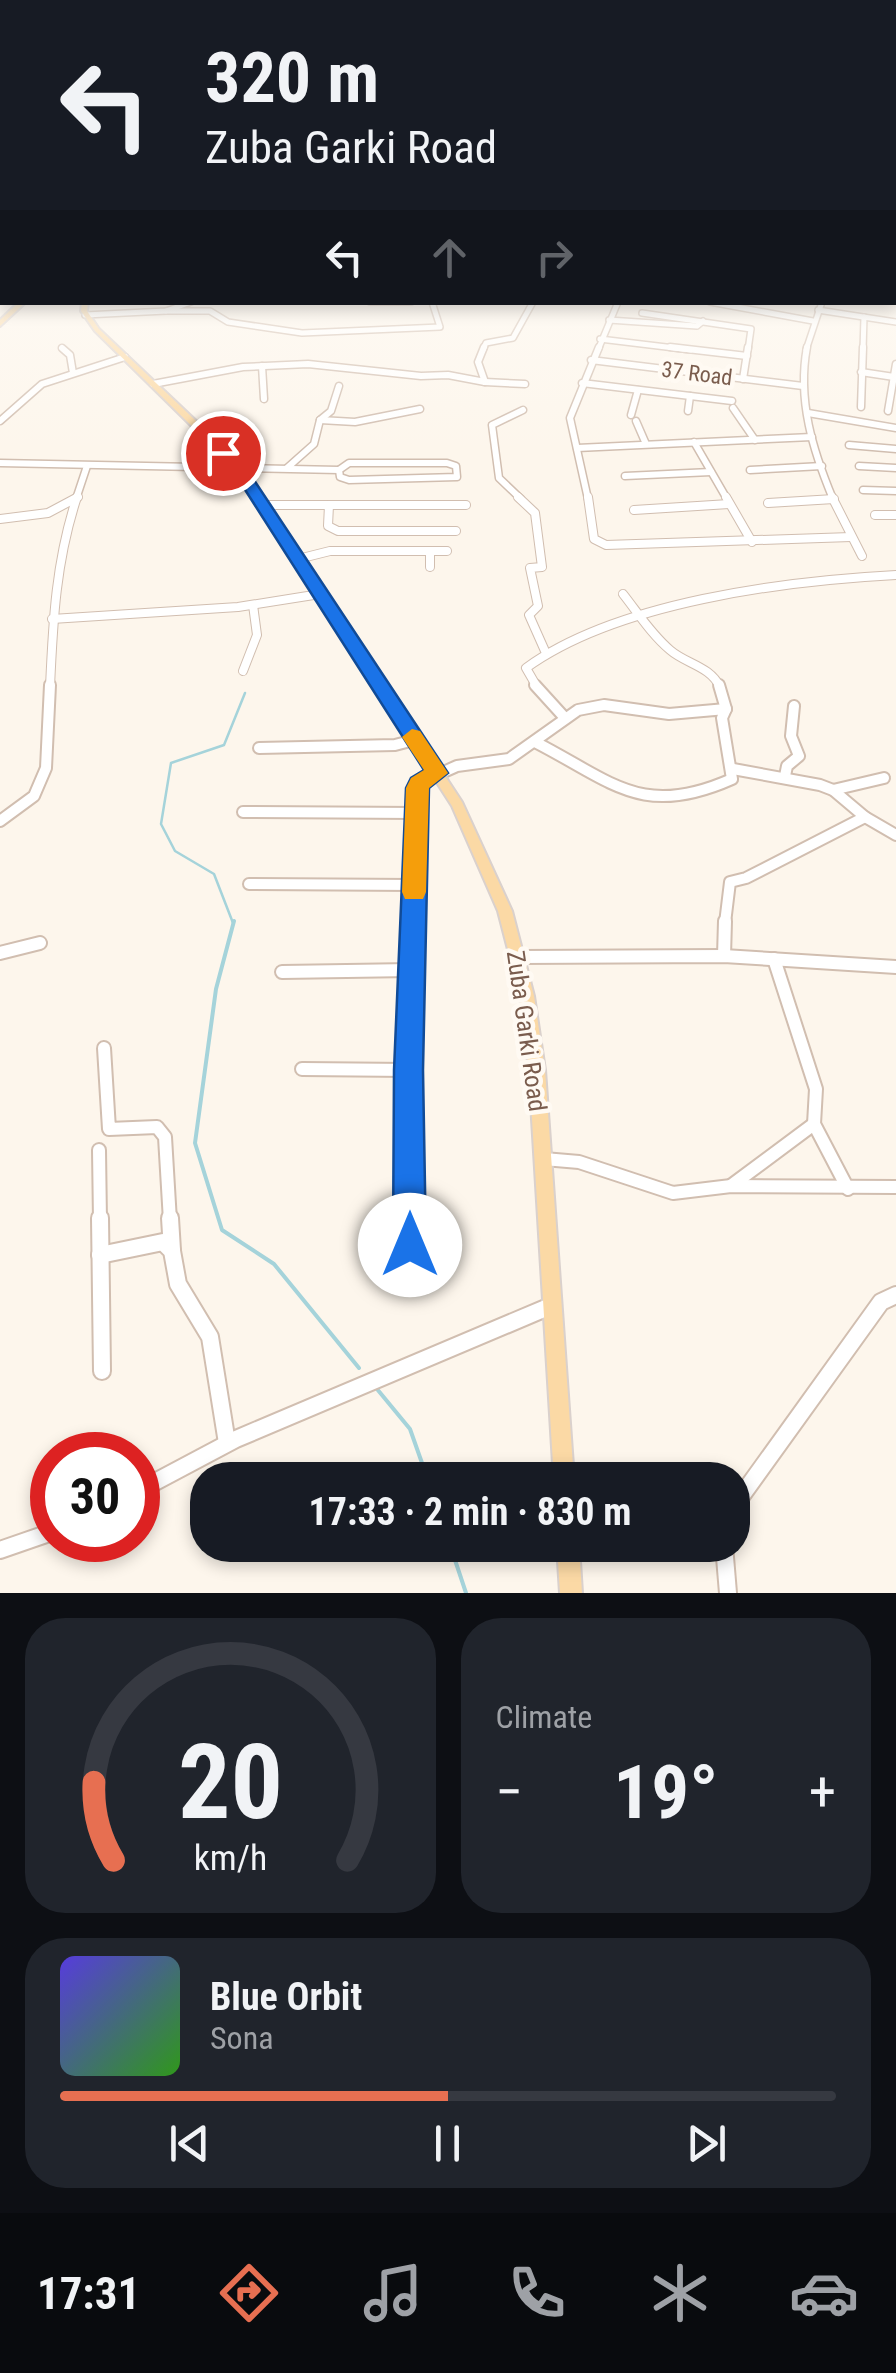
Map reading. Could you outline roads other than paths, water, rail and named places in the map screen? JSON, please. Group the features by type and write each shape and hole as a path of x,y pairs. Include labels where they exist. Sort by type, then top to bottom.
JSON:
{"main road":[{"path":"0,324 20,305"},
{"name":"Zuba Garki Road","path":"86,309 125,357 236,468 262,504 458,805 494,878 518,957 534,1051 563,1462"},
{"path":"569,1562 571,1593"}],"street":[{"path":"166,311 183,305"},
{"path":"86,309 210,311 228,322 294,333 361,333 441,326 433,305"},
{"path":"485,382 478,362 486,343 512,338 532,305"},
{"path":"616,305 570,418 592,534 598,542 635,547 852,537"},
{"path":"730,305 813,321"},
{"path":"762,310 766,305"},
{"path":"862,556 834,500 812,437 802,362 820,306 896,322"},
{"path":"642,314 750,329 743,378"},
{"path":"861,407 864,317"},
{"path":"609,320 684,328 698,326 702,321"},
{"path":"600,339 747,356"},
{"path":"62,348 70,354 74,372"},
{"path":"0,421 35,388 125,357"},
{"name":"37 Road","path":"591,360 803,386"},
{"path":"888,411 896,364"},
{"path":"262,366 264,400"},
{"path":"153,384 262,366 351,366 525,384"},
{"path":"861,372 894,377"},
{"path":"582,383 733,404 755,440"},
{"path":"286,468 314,444 320,420 331,411 340,386"},
{"path":"638,390 633,418 646,444"},
{"path":"688,411 690,396"},
{"path":"320,420 354,422 420,409"},
{"path":"523,410 492,425 492,442 499,478 534,512 542,567 530,568 538,606 529,615 545,651"},
{"path":"808,413 896,428"},
{"path":"578,448 812,437"},
{"path":"694,442 752,542"},
{"path":"849,444 896,449"},
{"path":"0,463 338,470 349,462 447,463 456,466 457,477 348,480 340,478 338,470"},
{"path":"0,821 34,796 46,768 52,619 62,542 87,466"},
{"path":"750,470 822,466"},
{"path":"859,466 896,468"},
{"path":"625,476 711,472"},
{"path":"863,490 896,491"},
{"path":"0,518 48,514 78,497"},
{"path":"768,503 834,500"},
{"path":"262,504 466,506"},
{"path":"634,510 729,504"},
{"path":"329,505 328,526 338,530 456,532"},
{"path":"875,514 896,515"},
{"path":"298,558 330,550 448,551"},
{"path":"430,552 430,566"},
{"path":"565,718 548,705 541,686 526,668 545,651 607,626 767,586 896,576"},
{"path":"52,619 253,605 320,594"},
{"path":"535,742 624,792 658,800 686,800 732,779 722,718 726,710 723,688 714,674 678,657 623,594"},
{"path":"244,671 257,635 253,605"},
{"path":"410,1245 408,1070 418,784 437,773 472,762 509,759 578,710 604,705 669,714 726,710"},
{"path":"785,776 788,766 799,756 791,736 794,706"},
{"path":"259,748 395,745 414,740"},
{"path":"733,769 785,776 832,790 865,817 896,835"},
{"path":"832,790 884,778"},
{"path":"242,812 416,813"},
{"path":"724,956 729,929 723,899 730,882 746,878 865,817"},
{"path":"249,884 414,885"},
{"path":"0,953 40,943"},
{"path":"518,957 724,956 896,967"},
{"path":"774,959 816,1089 814,1124 848,1189"},
{"path":"282,972 410,970"},
{"path":"104,1048 109,1128 157,1127 165,1137 172,1251 178,1284 210,1336 228,1443"},
{"path":"302,1069 408,1070"},
{"path":"731,1186 814,1124"},
{"path":"99,1150 102,1372"},
{"path":"544,1159 579,1162 673,1193 731,1186 896,1187"},
{"path":"100,1255 162,1242 172,1251"},
{"path":"750,1484 881,1302 896,1295"},
{"path":"160,1479 228,1443 552,1306"},
{"path":"0,1550 30,1540"},
{"path":"725,1562 728,1593"}],"waterway":[{"path":"233,923 214,874 175,851 161,824 171,763 224,745 245,693"},
{"path":"234,921 216,989 195,1143 222,1230 274,1264 359,1368"},
{"path":"377,1389 410,1429 422,1462"},
{"path":"456,1562 466,1593"}]}
